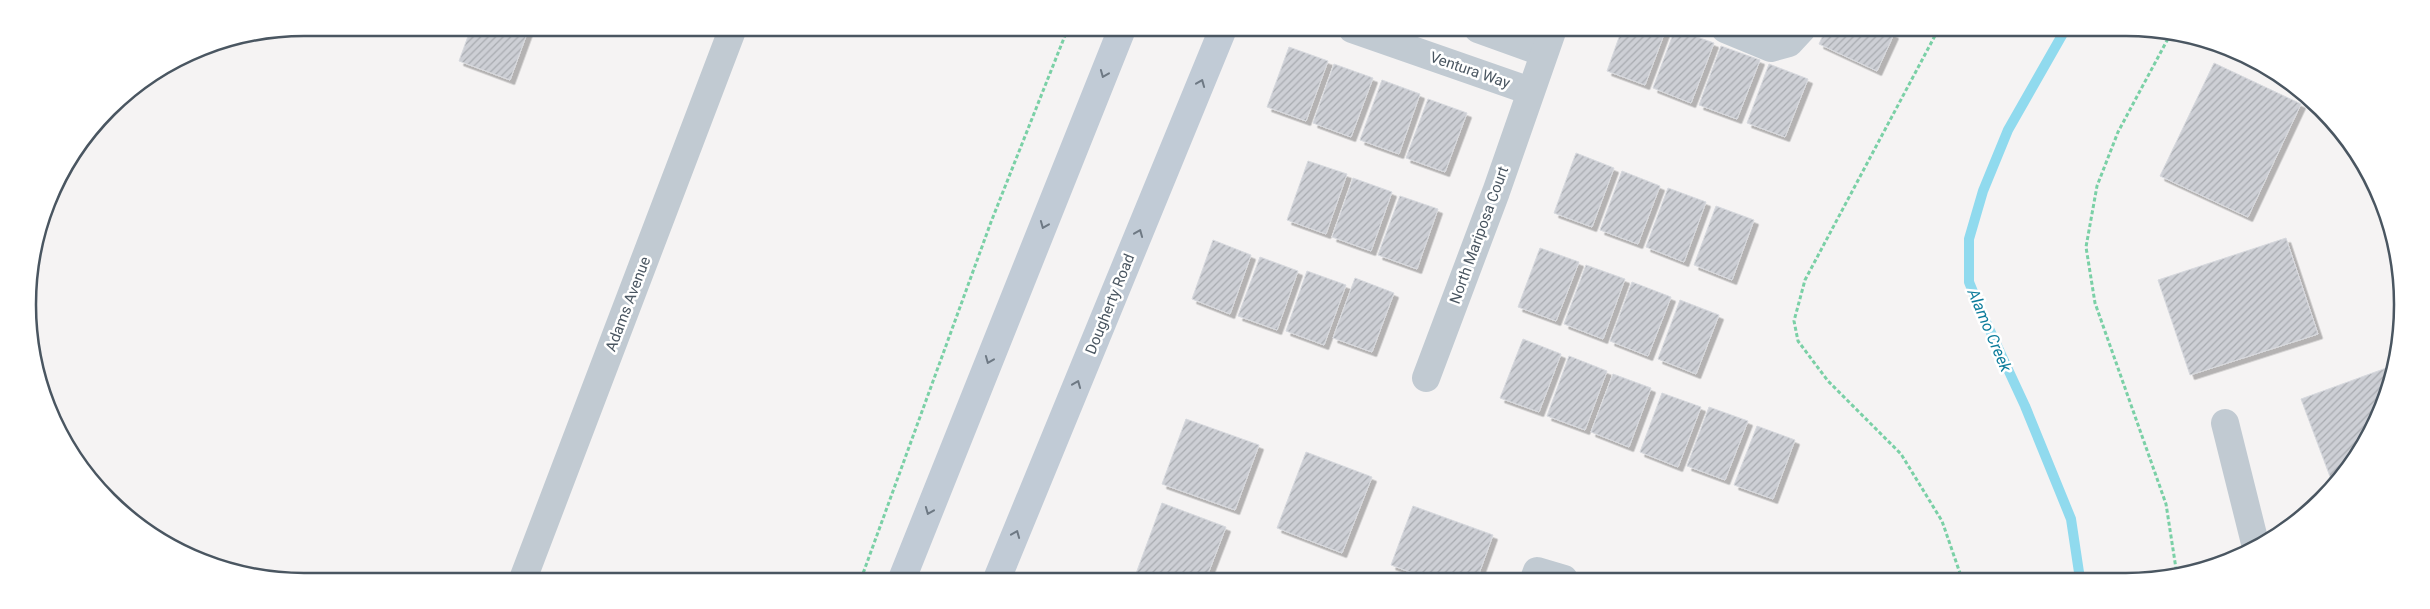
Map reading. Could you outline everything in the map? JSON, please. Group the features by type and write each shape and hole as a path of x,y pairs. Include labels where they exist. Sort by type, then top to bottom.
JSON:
{"main road":[{"path":"904,573 1119,36"},
{"name":"Dougherty Road","path":"999,573 1220,36"}],"street":[{"name":"Adams Avenue","path":"525,573 730,36"},
{"name":"Ventura Way","path":"1372,36 1530,91"},
{"path":"1519,36 1548,41"},
{"path":"1742,36 1771,48 1789,43 1796,36"},
{"name":"North Mariposa Court","path":"1426,378 1496,192 1548,41"},
{"path":"2226,423 2254,540"}],"path":[{"path":"863,573 992,222 1065,36"},
{"path":"1935,36 1805,280 1794,321 1798,341 1828,380 1901,454 1942,521 1960,573"},
{"path":"2167,40 2118,132 2100,177 2086,247 2096,303 2166,504 2175,568"}],"building":[{"path":"468,36 526,36 510,80 459,61"},
{"path":"1620,36 1663,36 1645,85 1607,71"},
{"path":"1672,36 1694,36 1714,43 1691,103 1653,88"},
{"path":"1823,36 1893,36 1877,71 1819,44"},
{"path":"1721,46 1760,60 1737,119 1699,105"},
{"path":"1289,47 1328,61 1306,121 1267,107"},
{"path":"2214,63 2301,104 2248,217 2160,176"},
{"path":"1334,64 1373,78 1351,137 1313,123"},
{"path":"1769,64 1808,79 1785,137 1747,123"},
{"path":"1382,80 1420,94 1399,154 1360,140"},
{"path":"1428,99 1467,113 1445,172 1406,158"},
{"path":"1576,153 1614,168 1592,227 1554,213"},
{"path":"1308,161 1347,174 1326,234 1287,220"},
{"path":"1622,171 1660,186 1638,244 1600,230"},
{"path":"1353,178 1392,192 1371,251 1332,237"},
{"path":"1668,188 1706,202 1684,262 1646,247"},
{"path":"1400,196 1438,209 1417,269 1378,255"},
{"path":"1716,206 1754,220 1732,280 1694,265"},
{"path":"2286,238 2318,334 2190,375 2158,280"},
{"path":"1213,240 1251,255 1230,314 1192,299"},
{"path":"1540,248 1579,262 1556,321 1518,307"},
{"path":"1260,257 1298,271 1277,330 1238,316"},
{"path":"1586,265 1625,279 1603,339 1564,324"},
{"path":"1307,271 1346,285 1324,345 1286,331"},
{"path":"1355,278 1394,293 1372,352 1333,338"},
{"path":"1632,282 1671,297 1648,356 1610,341"},
{"path":"1680,300 1719,315 1696,374 1658,359"},
{"path":"1523,339 1561,354 1539,412 1500,398"},
{"path":"1569,356 1607,371 1585,430 1547,416"},
{"path":"2386,368 2380,391 2358,439 2349,454 2330,477 2301,399"},
{"path":"1613,374 1651,388 1629,447 1591,432"},
{"path":"1662,393 1701,407 1678,467 1640,452"},
{"path":"1709,407 1748,421 1725,480 1687,466"},
{"path":"1186,419 1259,445 1235,510 1162,484"},
{"path":"1757,426 1795,440 1773,499 1734,485"},
{"path":"1306,452 1372,477 1342,553 1277,528"},
{"path":"1162,503 1226,527 1208,573 1136,573"},
{"path":"1413,506 1493,535 1479,573 1413,573 1391,565"}],"waterway":[{"name":"Alamo Creek","path":"2062,36 2008,130 1983,191 1969,239 1969,282 2025,406 2071,519 2079,573"}]}
